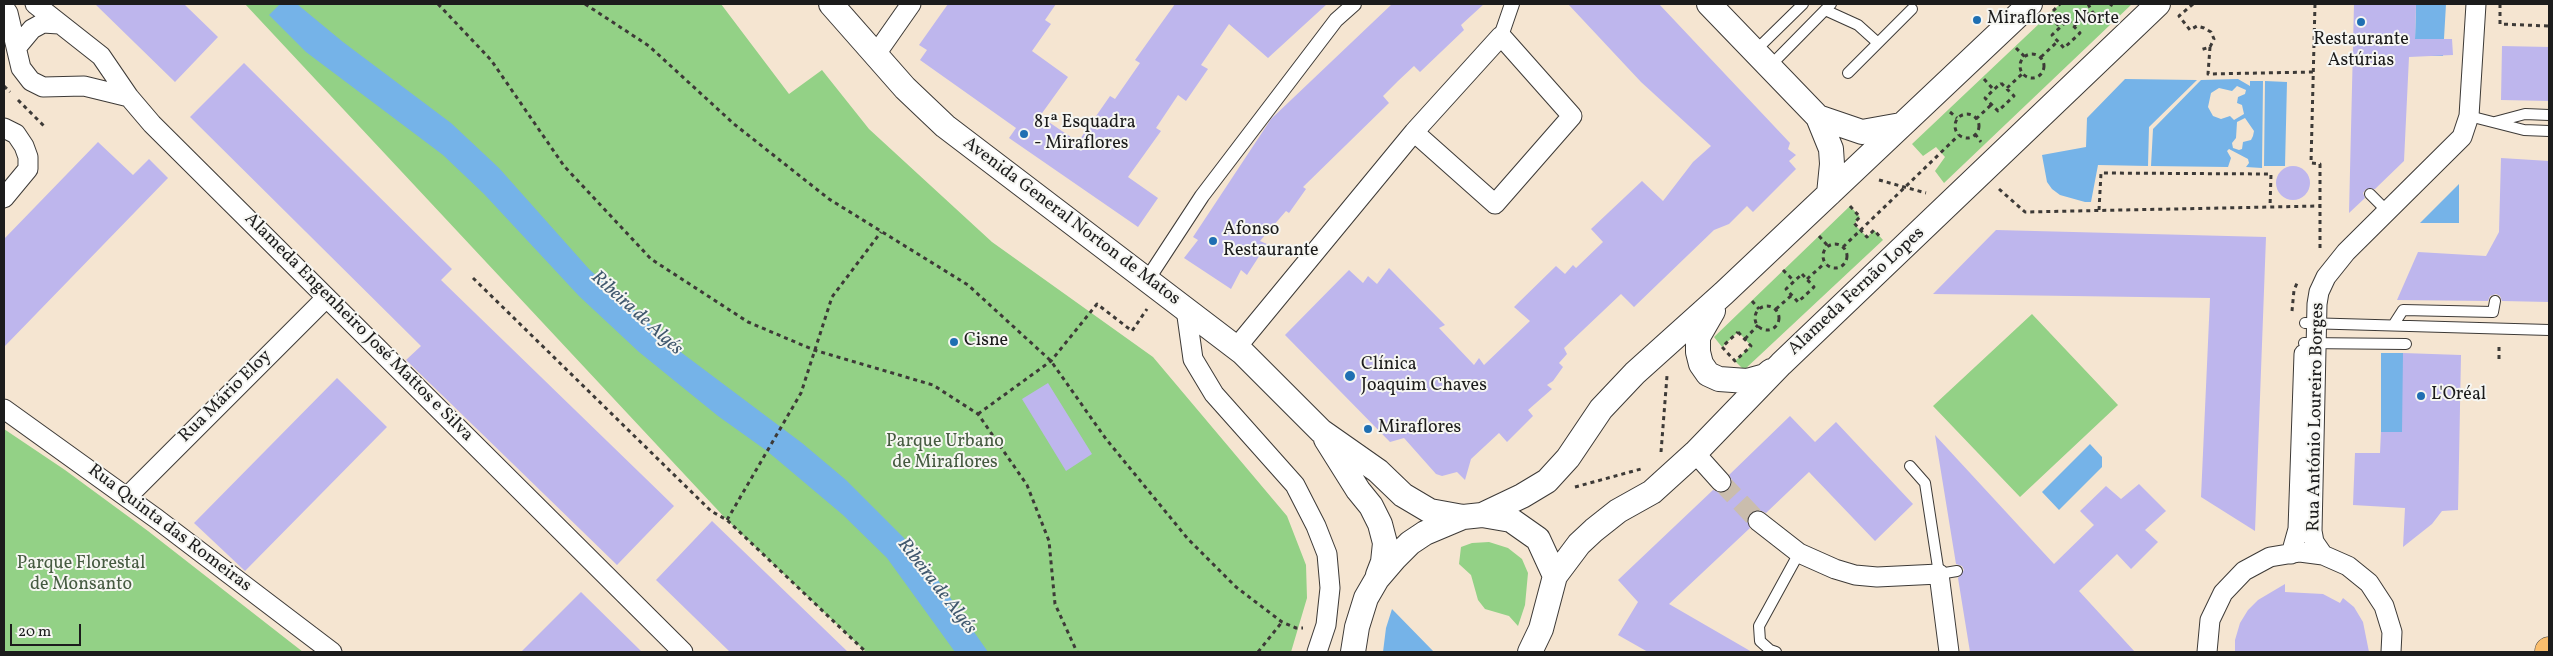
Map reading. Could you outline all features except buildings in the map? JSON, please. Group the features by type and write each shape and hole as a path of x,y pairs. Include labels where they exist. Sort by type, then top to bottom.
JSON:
{"street":[{"name":"Alameda Engenheiro José Mattos e Silva","path":"35,4 101,56 129,97 166,137 684,652"},
{"name":"Avenida General Norton de Matos","path":"831,4 905,88 945,126 1236,348 1321,431 1378,470 1414,503 1430,511 1511,520 1538,539 1555,576"},
{"path":"876,54 911,4"},
{"path":"1154,285 1202,196 1336,20 1354,4"},
{"path":"1236,348 1414,132 1501,36 1512,4"},
{"path":"1709,4 1818,117 1831,149 1832,164 1829,194"},
{"name":"Alameda Fernão Lopes","path":"1555,576 1579,544 1594,530 1618,511 1652,492 1665,470 1695,454 1781,364 2158,4"},
{"path":"2291,554 2298,529 2310,343 2311,323 2307,296 2313,281 2324,268 2346,252 2388,212 2456,145 2467,128 2476,4"},
{"path":"4,7 8,13 21,68 31,80 43,87 84,86 129,97"},
{"path":"1353,652 1357,627 1366,598 1377,579 1410,543 1425,533 1522,496 1547,481 1568,458 1601,409 1635,373 1724,293 1829,194 1869,171 1901,125 2039,10"},
{"path":"17,47 32,29 43,23 60,24"},
{"path":"1414,132 1495,204 1572,116 1501,36"},
{"path":"1818,117 1862,132 1901,125"},
{"path":"4,128 16,134 24,146 28,157 28,169 4,198"},
{"path":"1724,293 1698,337 1698,352 1701,364 1708,374 1719,379 1747,381 1765,376 1781,364"},
{"name":"Rua Mário Eloy","path":"127,497 326,298"},
{"path":"1186,309 1193,359 1214,394 1295,485 1316,526 1327,554 1330,588 1326,625 1317,652"},
{"name":"Rua António Loureiro Borges","path":"2310,343 2312,531 2314,542 2323,555"},
{"name":"Rua Quinta das Romeiras","path":"4,409 127,497 332,652"},
{"name":"Avenida General Norton de Matos","path":"1321,431 1358,490 1371,506 1380,524 1385,543 1383,562 1377,579"},
{"path":"1695,454 1722,482"},
{"path":"1758,521 1799,553 1835,569 1855,575 1877,577 1939,574 1949,652"},
{"path":"2207,652 2210,620 2223,593 2244,571 2270,557 2291,554 2323,555 2348,566 2369,583 2384,606 2392,632 2391,652"},
{"path":"1530,652 1542,629 1555,576"},
{"path":"1542,629 1543,640 1550,652"}],"lane":[{"path":"50,4 60,24"},
{"path":"1762,58 1803,4"},
{"path":"1762,58 1828,7 1858,25 1878,43"},
{"path":"1848,74 1912,9"},
{"path":"2494,122 2525,114 2549,115"},
{"path":"2469,116 2524,130 2549,131"},
{"path":"2370,194 2388,212"},
{"path":"2394,324 2403,310 2493,312 2495,301"},
{"path":"2311,323 2549,330"},
{"path":"2310,343 2406,344"},
{"path":"1910,466 1926,483 1939,574 1957,571"},
{"path":"1776,652 1770,650 1760,641 1759,626 1799,553"}],"path":[{"path":"438,4 491,60 564,166 650,259 748,322 814,350 933,385 978,414 1027,485 1049,541 1055,604 1076,652"},
{"path":"585,4 649,46 734,124 829,199 968,285 1051,361 1106,439 1188,539 1236,587 1282,622 1296,628 1326,625"},
{"path":"2088,4 2090,10 2097,14 2104,14 2110,9 2112,4"},
{"path":"2193,4 2179,16 2190,30 2197,26 2211,32 2214,39 2210,47 2208,74 2313,72"},
{"path":"2315,4 2311,163 2320,164 2320,255"},
{"path":"2500,4 2500,24 2549,26"},
{"path":"2039,10 2060,27"},
{"path":"2074,26 2090,10"},
{"path":"2068,20 2074,26 2080,33 2064,48 2052,34 2068,20"},
{"path":"2041,57 2058,41"},
{"path":"2015,47 2024,57"},
{"path":"2200,50 2210,47"},
{"path":"2033,53 2041,57 2044,64 2040,75 2029,77 2023,73 2020,66 2024,57 2033,53"},
{"path":"2007,88 2023,73"},
{"path":"1982,78 1994,90"},
{"path":"2002,83 2007,88 2014,96 1998,111 1985,98 2002,83"},
{"path":"4,86 46,128"},
{"path":"1976,119 1992,104"},
{"path":"1968,114 1976,119 1979,128 1975,134 1968,138 1959,134 1955,122 1960,116 1968,114"},
{"path":"1843,247 1959,134"},
{"path":"1936,147 1945,157"},
{"path":"1869,171 1885,172"},
{"path":"1869,171 1871,186"},
{"path":"1869,171 1904,187 1932,194 1925,201"},
{"path":"2099,210 2101,174 2272,174 2270,207"},
{"path":"1994,194 2000,188 2025,212 2320,206"},
{"path":"1844,212 1857,199"},
{"path":"1850,206 1860,217 1854,223 1860,230 1867,237 1874,230 1883,240 1877,246"},
{"path":"1812,243 1825,230"},
{"path":"727,520 801,393 832,298 881,232"},
{"path":"1819,236 1828,246"},
{"path":"1836,244 1843,247 1846,254 1842,265 1835,268 1825,263 1822,256 1828,246 1836,244"},
{"path":"1807,279 1825,263"},
{"path":"1777,276 1790,264"},
{"path":"1783,270 1794,281"},
{"path":"2302,272 2294,290 2291,322 2311,323"},
{"path":"1802,274 1807,279 1814,287 1798,302 1786,288 1802,274"},
{"path":"473,278 711,511 727,520 866,652"},
{"path":"978,414 1051,361 1097,304 1132,331 1154,285"},
{"path":"1746,307 1758,295"},
{"path":"1776,309 1792,295"},
{"path":"1806,295 1810,300"},
{"path":"1752,301 1759,309"},
{"path":"1768,306 1776,309 1779,316 1775,327 1768,330 1758,326 1755,318 1759,309 1768,306"},
{"path":"1745,339 1758,326"},
{"path":"1738,332 1745,339 1751,346 1735,361 1722,347 1738,332"},
{"path":"1547,481 1556,492 1665,470 1668,362 1659,351"},
{"path":"1258,652 1282,622"}],"green space":[{"name":"Parque Urbano de Miraflores","path":"245,4 721,4 789,94 822,70 869,129 992,242 1153,357 1287,516 1306,565 1307,598 1291,652 866,652 727,520"},
{"path":"2060,4 2132,4 1944,183 1935,171 1945,157 1936,147 1923,156 1912,144"},
{"path":"1850,206 1860,217 1854,224 1867,237 1874,230 1883,240 1744,370 1735,361 1751,346 1744,338 1738,332 1722,347 1714,337"},
{"path":"2032,314 2118,405 2020,497 1933,406"},
{"name":"Parque Florestal de Monsanto","path":"4,429 65,470 148,531 303,652 4,652"},
{"path":"1489,542 1508,548 1522,559 1528,573 1525,605 1518,626 1509,616 1485,609 1478,600 1471,575 1459,564 1461,547 1472,543"}],"water":[{"name":"Ribeira de Algés","path":"280,4 297,4 343,42 451,123 499,168 589,269 682,353 802,443 846,480 904,538 938,580 988,652 955,652 887,558 843,515 767,451 718,416 639,352 579,296 484,194 443,155 306,52 269,15"},
{"path":"2416,4 2446,4 2443,56 2425,56 2426,39 2415,39"},
{"path":"2125,79 2197,80 2149,127 2148,166 2098,165 2091,202 2060,195 2047,182 2042,155 2086,147 2087,118"},
{"path":"2238,79 2250,86 2250,81 2263,81 2262,168 2246,167 2249,163 2248,159 2229,149 2227,151 2231,158 2228,167 2151,166 2153,129 2201,80","holes":["2237,86 2246,90 2245,94 2238,97 2237,103 2242,105 2244,114 2234,120 2230,116 2221,119 2213,116 2208,107 2211,93 2219,88 2232,91","2245,118 2254,131 2251,140 2243,142 2242,149 2239,150 2233,148 2232,143 2236,138 2237,122"]},
{"path":"2265,81 2287,82 2285,166 2264,166"},
{"path":"2459,184 2459,223 2420,223"},
{"path":"2381,353 2403,353 2403,432 2381,432"},
{"path":"2090,444 2102,457 2102,467 2059,510 2042,492"},
{"path":"1392,609 1434,652 1383,652 1386,628"}],"tunnel":[{"path":"1721,482 1758,521"}],"place":[{"name":"Miraflores Norte","path":"1977,20"},
{"name":"Restaurante Astúrias","path":"2361,22"},
{"name":"81ª Esquadra - Miraflores","path":"1024,134"},
{"name":"Afonso Restaurante","path":"1213,241"},
{"name":"Cisne","path":"954,342"},
{"name":"Clínica Joaquim Chaves","path":"1350,376"},
{"name":"L'Oréal","path":"2421,396"},
{"name":"Miraflores","path":"1368,429"}]}
